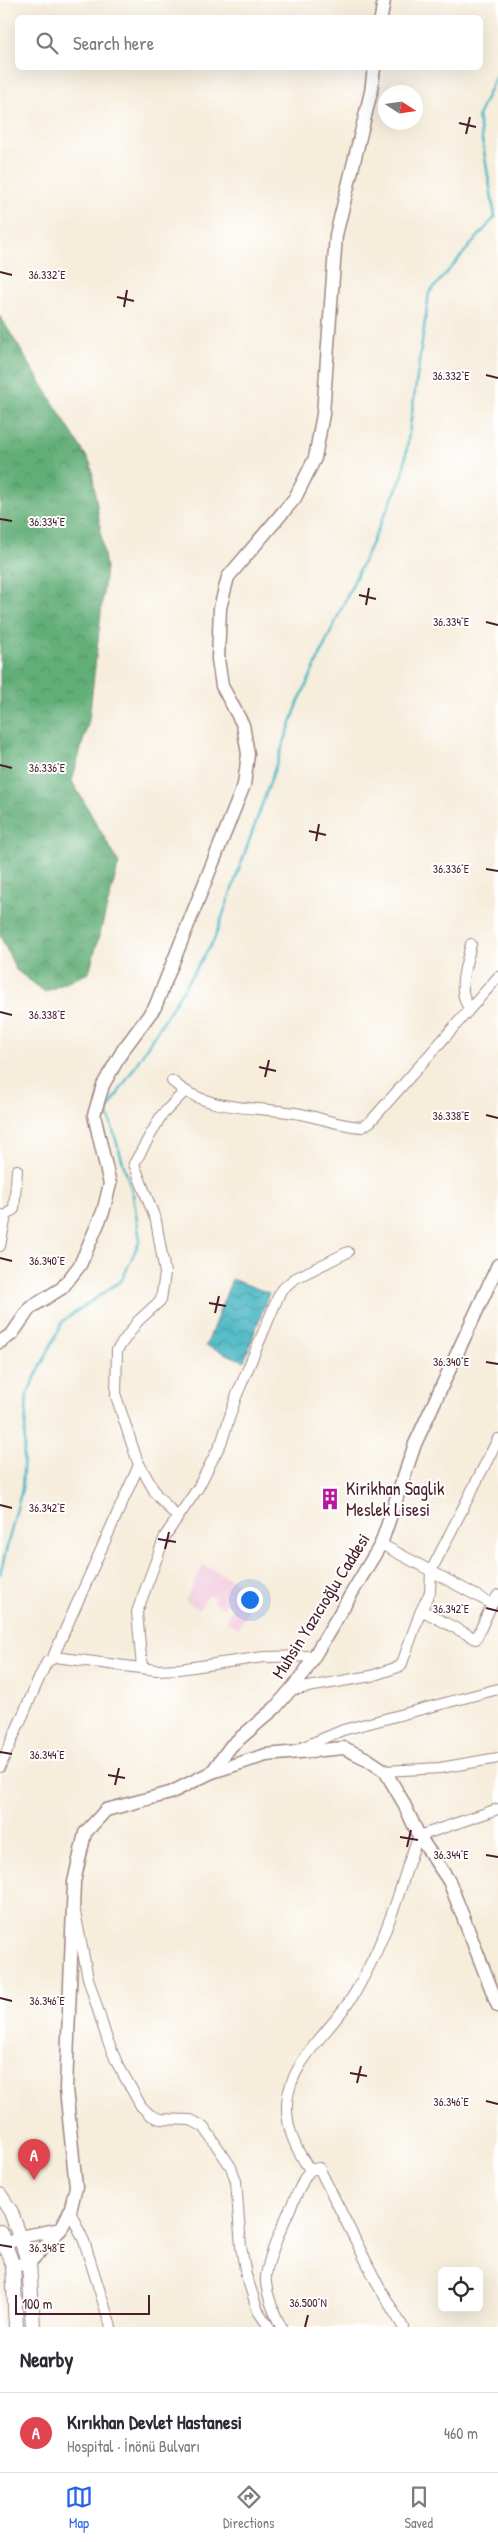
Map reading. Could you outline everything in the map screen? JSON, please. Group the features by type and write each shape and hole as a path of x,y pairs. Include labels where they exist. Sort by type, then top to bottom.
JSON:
{"main road":[{"path":"0,2195 11,2212 29,2263 33,2327"},
{"path":"2,2238 13,2266 16,2327"}],"street":[{"path":"382,15 384,0"},
{"path":"0,1342 12,1334 30,1308 62,1288 80,1265 103,1212 110,1184 94,1116 102,1085 123,1050 156,1007 244,785 248,754 243,726 222,686 218,659 220,608 228,577 295,498 315,458 323,414 336,235 371,92 374,70"},
{"path":"469,1009 462,996 462,986 471,944"},
{"path":"172,1081 184,1092 233,1108 284,1111 362,1127 371,1122 498,977"},
{"path":"177,1518 156,1494 139,1465 116,1396 117,1350 138,1321 161,1300 164,1273 156,1221 134,1164 161,1116 184,1092"},
{"path":"0,1246 3,1215 14,1209 17,1170"},
{"path":"142,1668 137,1612 165,1536 198,1488 222,1441 236,1398 281,1290 294,1279 348,1252"},
{"name":"Muhsin Yazıcıoğlu Caddesi","path":"29,2263 61,2229 70,2211 76,2187 66,2089 74,1882 85,1833 106,1810 170,1793 212,1772 231,1746 275,1708 291,1690 315,1656 381,1544 415,1444 498,1265"},
{"path":"291,1690 371,1676 401,1666 420,1613 430,1592 431,1571 498,1439"},
{"path":"52,1659 139,1465"},
{"path":"381,1544 492,1604"},
{"path":"420,1613 423,1610 476,1639 498,1595"},
{"path":"0,1767 41,1674 47,1662 52,1659 66,1657 142,1668 179,1670 264,1657 315,1656"},
{"path":"286,1754 343,1730 498,1690"},
{"path":"212,1772 266,1755 344,1748 367,1759 385,1771 402,1800 419,1836 449,1881 498,2006"},
{"path":"385,1771 440,1768 498,1758"},
{"path":"310,2170 298,2153 288,2126 287,2103 294,2076 360,1984 394,1908 409,1858 419,1836 498,1809"},
{"path":"73,1906 81,1935 88,1978 108,2039 117,2064 141,2106 150,2115 160,2119 191,2120 204,2127 231,2167 236,2181 241,2248 246,2275 258,2311 269,2327"},
{"path":"281,2327 272,2309 266,2282 269,2262 301,2185 310,2170 318,2168 324,2176 357,2245 403,2327"},
{"path":"70,2211 84,2240 111,2327"},
{"path":"2,2238 20,2237 61,2229"},
{"path":"13,2266 29,2263"}],"shaded area":[{"path":"203,1565 257,1593 239,1628 226,1622 233,1607 225,1604 223,1607 213,1602 215,1598 208,1595 200,1609 185,1601"}],"green space":[{"path":"0,316 91,464 106,568 89,720 72,781 119,863 89,973 45,992 16,970 0,935"}],"water":[{"path":"232,1279 269,1293 244,1361 206,1346"}],"waterway":[{"path":"0,1574 22,1489 27,1394 63,1321 122,1280 140,1240 133,1195 107,1111 214,940 298,703 403,475 429,293 495,217 478,116 498,71"}],"place":[{"name":"Kirikhan Saglik Meslek Lisesi","path":"330,1499"},
{"name":"Kırıkhan Devlet Hastanesi","path":"34,2180"}]}
